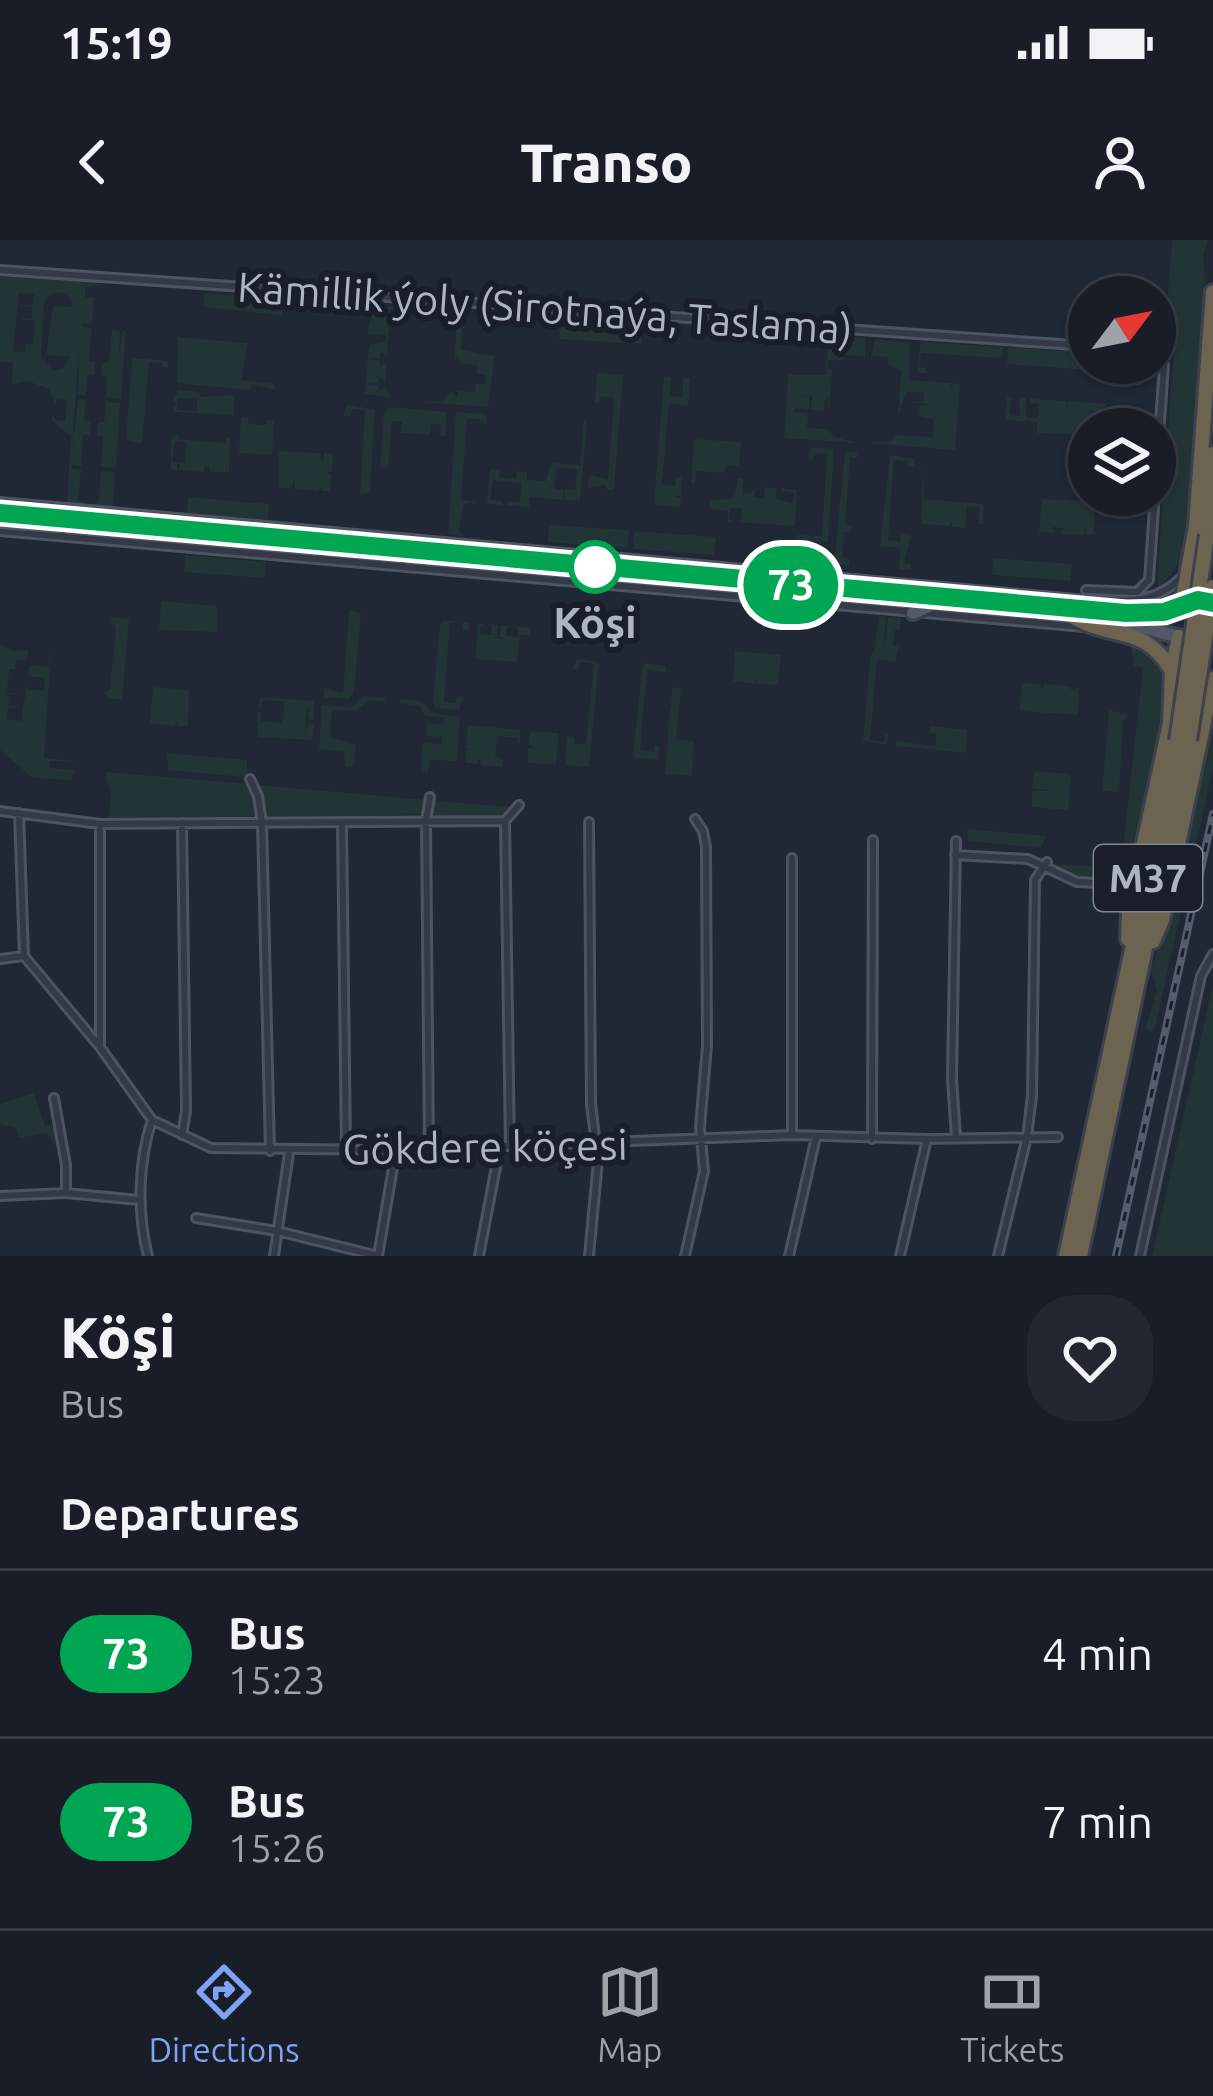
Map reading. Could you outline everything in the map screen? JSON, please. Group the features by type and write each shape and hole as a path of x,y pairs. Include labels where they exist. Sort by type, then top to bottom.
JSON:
{"highway":[{"path":"1181,609 1196,526 1213,292"},
{"name":"M37","path":"1183,741 1213,454"},
{"name":"M37","path":"1080,1256 1213,587"},
{"path":"1072,617 1092,628 1145,640 1172,671"},
{"path":"1135,967 1129,913 1170,723 1179,637"},
{"path":"1135,967 1162,920 1213,680"},
{"name":"M37","path":"1066,1256 1135,967"}],"main road":[{"path":"1,525 168,532 932,601 1128,623 1179,637 1197,650 1213,647"},
{"path":"916,586 932,601"},
{"path":"1081,595 1095,610"},
{"path":"914,613 932,601 1141,613 1181,609 1198,600 1213,603"},
{"path":"1179,637 1176,620 1181,609"}],"street":[{"name":"Kämillik ýoly (Sirotnaýa, Taslama)","path":"0,270 1068,345"},
{"path":"1081,595 1137,592 1149,580 1163,384"},
{"path":"0,502 168,532 1092,628"},
{"path":"168,532 1150,599 1171,589 1186,573"},
{"path":"250,779 262,824 270,1151"},
{"path":"429,1149 426,821 430,797"},
{"path":"479,1256 505,1146 505,820 519,805"},
{"path":"0,811 100,824 505,820"},
{"path":"0,959 24,956 19,813"},
{"path":"685,1256 701,1195 706,1046 706,847 695,819"},
{"path":"342,822 346,1150"},
{"path":"589,1256 597,1182 590,1104 590,822"},
{"path":"100,824 100,1047"},
{"path":"182,824 182,1135"},
{"path":"872,1138 873,840"},
{"path":"956,841 952,1079 956,1138"},
{"path":"955,854 1028,859 1077,882 1099,883 1138,870"},
{"path":"792,858 792,1135"},
{"path":"998,1256 1027,1137 1032,1096 1035,880 1043,867"},
{"path":"1140,1256 1201,976 1213,954"},
{"name":"Gökdere köçesi","path":"24,956 100,1047 152,1120 211,1148 396,1150 703,1142 792,1135 1058,1137"},
{"path":"54,1098 66,1193"},
{"path":"148,1256 140,1200 152,1120"},
{"path":"788,1256 816,1136"},
{"path":"900,1256 927,1139"},
{"path":"196,1218 277,1231 378,1256 396,1150"},
{"path":"274,1256 290,1152"},
{"path":"0,1196 66,1193 140,1200"}],"shaded area":[{"path":"1172,240 1208,240 1203,256 1207,295 1194,502 1185,555 1161,586 1157,584 1162,516 1176,516 1176,408 1170,408 1171,384 1176,384 1176,276 1169,276"},
{"path":"0,274 123,282 86,281 103,285 85,287 85,297 94,298 92,324 82,327 92,329 89,361 95,362 94,375 88,375 86,396 78,395 79,350 72,449 78,399 86,400 84,420 91,422 90,435 83,435 81,466 71,469 81,470 78,500 85,506 98,502 101,471 115,473 113,507 69,506 71,436 52,421 54,413 55,420 65,421 67,400 57,399 55,406 49,389 27,381 12,385 13,363 0,362","holes":["61,292 73,307 53,306 46,355 70,357 63,368 53,370 41,358 44,302","19,293 34,294 33,305 18,304 32,307 32,318 17,319 35,321 33,344 26,344 25,352 13,351"]},
{"path":"205,293 283,300 282,315 203,307"},
{"path":"291,300 431,310 390,309 387,358 381,351 380,358 369,358 380,361 380,367 387,361 385,383 380,376 378,383 367,384 378,385 379,392 385,386 392,398 365,394 369,345 386,342 386,335 367,334 372,314 291,308"},
{"path":"436,311 463,313 461,350 495,356 488,407 420,402 442,401 452,391 457,398 458,391 475,392 476,384 485,384 486,375 477,374 477,365 460,364 457,357 454,363 457,324 451,323 451,314"},
{"path":"560,322 642,327 641,344 559,339"},
{"path":"112,330 120,331 119,355 122,331 126,331 121,399 106,397 107,377 101,376 102,363 109,362"},
{"path":"830,335 865,338 865,363 863,356 828,360 827,368 832,369 829,411 828,397 825,411 811,410 812,396 794,397 810,397 809,410 794,408 793,412 808,414 807,428 828,429 834,437 858,443 784,438 788,375 825,375"},
{"path":"178,337 248,343 241,380 274,384 276,390 177,383"},
{"path":"875,339 910,343 909,380 951,383 951,388 953,383 960,384 955,450 867,443 890,441 896,435 933,437 934,419 919,416 920,405 935,405 907,402 923,401 924,393 906,392 898,416 901,371 888,364 888,357 874,356 870,363"},
{"path":"921,342 1003,347 1002,358 921,353 919,367 926,368 926,373 919,373 917,370"},
{"path":"1008,347 1068,351 1068,368 1007,364"},
{"path":"132,358 168,361 168,368 149,362 142,444 126,440"},
{"path":"597,373 609,374 609,378 623,375 614,490 607,490 606,485 588,488 589,475 608,479 614,398 601,396 595,403"},
{"path":"664,376 672,377 669,396 683,397 683,378 690,378 688,406 669,403 662,484 675,486 676,478 682,478 681,495 674,496 681,498 680,507 654,505"},
{"path":"178,390 199,392 201,397 234,395 234,415 176,412 172,405 177,410 197,411 197,399 173,402"},
{"path":"1007,397 1016,398 1011,401 1010,415 1020,416 1019,398 1026,398 1026,418 1038,418 1039,404 1030,399 1066,401 1066,406 1068,401 1106,404 1106,408 1068,408 1068,434 1037,433 1037,422 1005,420"},
{"path":"106,402 120,403 116,468 101,467 103,437 97,435 98,422 104,422"},
{"path":"347,404 375,410 370,492 360,494 365,410 352,409 351,416 343,416"},
{"path":"390,407 446,412 446,436 440,436 441,425 431,424 430,435 401,433 402,422 392,421 388,468 380,467 384,413"},
{"path":"456,412 486,414 486,424 467,419 461,500 480,502 464,504 459,530 463,536 448,534"},
{"path":"241,418 248,418 249,424 266,425 267,420 274,420 272,455 239,453"},
{"path":"584,420 580,501 564,500 565,490 575,490 577,469 556,467 554,488 563,490 563,500 530,497 529,507 507,505 520,502 521,483 493,480 490,500 502,501 502,505 487,504 490,469 499,470 499,477 516,479 517,471 527,472 527,480 546,481 551,463 580,465"},
{"path":"178,434 178,439 225,443 230,439 229,472 210,472 205,465 203,472 179,470 180,463 185,463 186,442 175,441 172,462 177,463 177,470 171,469 171,438"},
{"path":"694,439 741,442 739,467 726,465 725,473 696,471 695,483 691,483"},
{"path":"810,447 834,449 828,542 808,541 806,562 795,561 795,555 803,555 804,541 796,539 797,535 822,536 827,454 815,453 808,460"},
{"path":"279,451 321,453 322,462 324,453 333,454 332,472 327,473 332,475 330,491 321,491 320,484 319,491 295,489 295,478 291,489 278,487"},
{"path":"845,452 857,452 857,458 850,458 845,524 852,526 851,532 844,532 842,557 849,559 849,565 834,564"},
{"path":"890,455 915,459 914,466 894,460 888,540 900,542 901,534 911,536 904,563 911,564 911,570 899,569 900,548 880,546"},
{"path":"924,457 924,499 983,504 983,524 978,524 979,507 967,506 965,528 952,527 952,521 949,526 921,524"},
{"path":"738,478 743,479 743,494 756,487 754,497 764,498 765,487 776,488 776,499 793,503 794,493 782,488 797,490 795,526 736,522 742,509 731,508 733,521 728,521 728,511 710,509 710,501 734,498"},
{"path":"188,497 269,504 268,520 187,513"},
{"path":"1042,499 1068,500 1068,516 1094,516 1094,534 1087,535 1085,529 1084,535 1060,534 1065,528 1052,527 1055,533 1039,532"},
{"path":"549,525 629,530 628,548 548,542"},
{"path":"634,531 716,537 714,555 633,549"},
{"path":"185,555 266,562 264,578 184,572"},
{"path":"993,558 1072,564 1071,581 992,575"},
{"path":"161,601 217,606 217,632 159,630"},
{"path":"349,610 361,613 354,693 349,699 324,697 324,688 343,693"},
{"path":"879,616 886,617 884,652 888,617 901,618 900,629 895,630 893,646 899,647 895,662 877,659 870,740 884,742 885,734 889,735 886,745 863,740 870,657"},
{"path":"129,619 122,700 104,693 110,689 116,627 110,621"},
{"path":"444,620 467,622 469,623 469,630 463,629 463,622 450,622 444,702 456,703 457,696 463,697 459,710 436,708 433,703"},
{"path":"478,623 485,624 480,634 491,635 488,624 498,625 497,637 492,638 505,639 500,637 501,625 511,626 506,636 518,637 514,626 530,628 530,635 520,635 517,662 475,659"},
{"path":"52,635 44,758 85,762 50,761 50,768 75,770 71,780 33,778 0,750 0,644 13,651 28,650 27,661 16,660 15,669 5,669 9,670 7,692 24,695 3,694 9,696 8,706 23,707 8,708 7,719 21,721 27,683 28,690 44,690 45,678 29,676 27,681 29,665 49,667"},
{"path":"1118,639 1146,649 1158,662 1164,680 1163,732 1132,866 1112,879 1090,881 1047,864 1121,867 1143,668 1134,666 1131,647"},
{"path":"735,651 781,655 778,685 756,684 756,678 754,684 733,681"},
{"path":"577,658 599,662 589,767 565,765 567,736 574,737 574,744 586,744 594,664 581,662 578,670 573,669"},
{"path":"643,663 666,666 666,673 647,669 640,750 654,752 655,745 659,746 658,760 633,754"},
{"path":"1022,683 1041,684 1042,689 1044,684 1070,686 1071,690 1079,687 1078,715 1020,711"},
{"path":"153,687 189,690 188,726 178,726 176,720 175,726 150,723"},
{"path":"672,687 681,688 676,739 694,741 692,776 665,774 670,709 676,709 671,708"},
{"path":"363,696 387,702 368,701 358,710 332,711 330,737 356,744 354,766 345,766 344,752 319,749 322,705 352,707"},
{"path":"261,697 314,701 314,720 308,719 307,708 305,733 308,723 314,724 312,740 258,737 257,712 261,712 261,721 282,723 285,702 263,700 261,708"},
{"path":"402,699 422,701 432,713 460,717 457,761 430,760 428,773 421,771 422,743 442,744 442,737 426,736 427,723 443,724 444,718 425,716 420,706 398,703"},
{"path":"1109,710 1128,715 1123,721 1119,792 1102,791"},
{"path":"1212,714 1213,769 1154,1032 1145,1029 1157,991 1152,973 1147,982 1169,913"},
{"path":"468,725 520,730 520,746 517,738 497,736 495,757 503,758 502,767 481,765 480,756 478,764 465,763 470,749 466,748"},
{"path":"930,726 967,730 966,753 896,746 896,741 935,746 937,734 929,732"},
{"path":"530,731 559,733 556,765 528,763 528,748 536,748 528,745"},
{"path":"167,753 247,760 247,774 168,770"},
{"path":"1034,771 1071,774 1068,810 1032,807 1032,791 1051,791 1032,788"},
{"path":"105,772 251,784 260,819 108,821 111,796"},
{"path":"257,785 427,800 426,814 267,820"},
{"path":"434,801 514,807 508,815 430,816"},
{"path":"967,829 1046,836 1041,848 968,841"},
{"path":"1213,985 1213,1256 1152,1256"},
{"path":"34,1093 45,1126 57,1123 60,1153 47,1133 19,1138 16,1128 0,1124 0,1104"}],"railway":[{"path":"1116,1256 1213,814"}],"bus line":[{"name":"73","path":"0,513 1126,613 1181,609 1198,600 1213,603"}],"place":[{"name":"Köşi","path":"595,567"}]}
